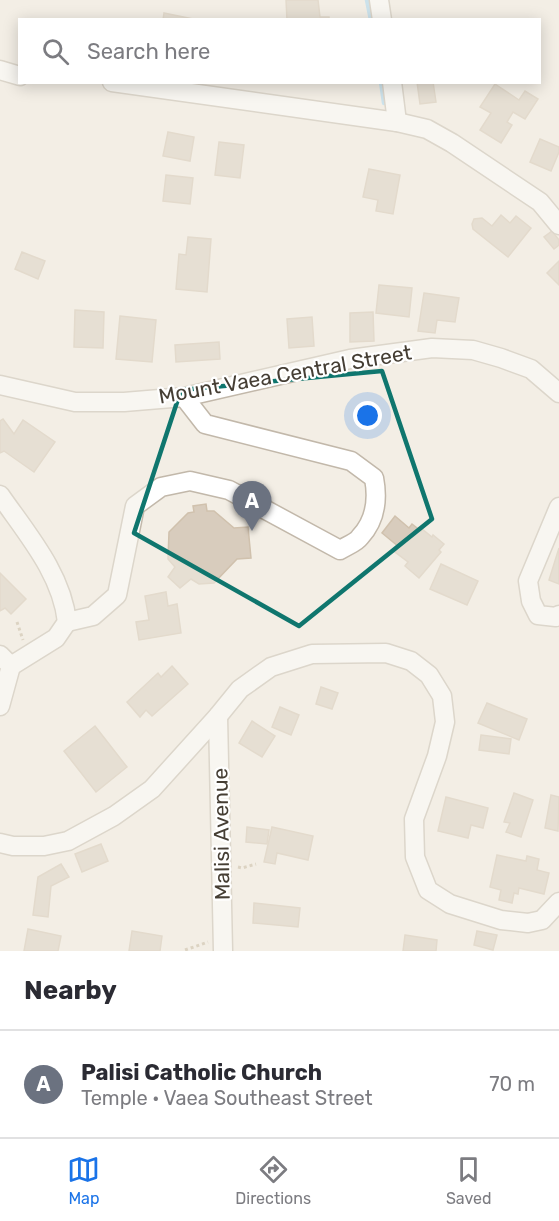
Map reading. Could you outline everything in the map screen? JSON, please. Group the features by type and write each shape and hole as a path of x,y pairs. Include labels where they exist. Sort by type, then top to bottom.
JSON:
{"street":[{"path":"379,0 382,18"},
{"path":"0,70 18,75"},
{"path":"124,84 398,122 427,129 452,143 540,202 559,225"},
{"path":"392,84 398,122"},
{"name":"Mount Vaea Central Street","path":"0,385 75,402 124,402 184,397 350,358 432,348 473,350 501,358 531,369 559,393"},
{"path":"0,706 6,661 56,638 68,622 93,616 117,595 135,506 161,487 190,481 229,490 340,550 359,539 371,520 377,496 374,478 351,461 206,424 184,397"},
{"path":"0,495 33,542 59,588 68,622"},
{"path":"559,507 528,581 531,601 538,615 556,617 559,615"},
{"path":"0,843 13,846 44,846 68,841 114,816 152,789 240,689 271,667 312,654 386,653 411,661 429,675 442,696 445,722 437,756 414,819 415,857 428,890 450,904 501,920 528,923 542,920 559,902"},
{"name":"Malisi Avenue","path":"218,716 223,943"}],"path":[{"path":"184,950 223,943"}],"highlighted area":[{"path":"382,371 432,519 299,626 134,533 181,390"}],"building":[{"path":"286,0 318,0 320,17 329,17 329,18 287,18"},
{"path":"164,13 188,18 163,18"},
{"path":"417,84 433,84 436,102 420,104"},
{"path":"495,84 519,100 525,91 538,99 525,119 513,112 507,122 512,125 501,143 480,130 491,113 480,107"},
{"path":"168,132 194,137 190,161 163,156"},
{"path":"540,139 559,147 551,171 530,162"},
{"path":"219,142 244,145 240,178 215,175"},
{"path":"369,169 400,175 393,214 376,211 378,200 363,197"},
{"path":"166,175 193,178 190,204 163,201"},
{"path":"501,215 510,223 516,216 531,228 508,257 473,229 472,224 474,219 482,218 492,226"},
{"path":"552,231 559,240 559,245 554,249 544,237"},
{"path":"188,237 211,239 207,292 176,289 179,254 186,255"},
{"path":"22,252 45,261 38,279 15,269"},
{"path":"559,261 559,285 547,273"},
{"path":"379,285 412,288 409,317 376,313"},
{"path":"424,293 459,298 455,322 437,320 435,333 418,331"},
{"path":"75,310 104,312 103,348 74,347"},
{"path":"373,312 374,341 350,342 350,313"},
{"path":"120,316 156,320 152,362 116,359"},
{"path":"312,317 314,346 289,348 287,319"},
{"path":"219,342 220,359 176,362 175,345"},
{"path":"3,419 14,434 23,420 55,442 34,472 4,451 0,453 0,421"},
{"path":"206,504 207,511 214,511 234,528 248,527 251,558 237,559 214,583 199,584 191,579 180,588 168,577 175,567 168,559 169,532 188,513 194,512 193,506"},
{"path":"395,516 409,528 412,524 432,537 433,535 444,544 439,550 441,552 419,578 405,566 408,562 395,552 399,547 382,533"},
{"path":"559,548 559,584 549,580"},
{"path":"441,564 478,581 467,605 430,589"},
{"path":"0,573 26,599 11,614 5,608 0,611"},
{"path":"166,592 168,606 177,604 181,633 139,640 136,622 149,620 145,596"},
{"path":"172,666 188,684 152,716 146,710 140,717 127,702 158,673 161,677"},
{"path":"321,687 338,693 332,709 316,704"},
{"path":"487,703 527,719 519,740 478,723"},
{"path":"280,707 299,715 291,735 272,727"},
{"path":"252,721 275,736 262,757 239,743"},
{"path":"95,726 127,767 96,792 64,751"},
{"path":"481,735 511,739 509,754 479,750"},
{"path":"514,793 533,800 521,837 506,832 510,823 504,822"},
{"path":"551,795 559,797 558,831 545,828"},
{"path":"446,797 488,808 483,828 471,825 468,838 438,831"},
{"path":"247,827 269,830 267,844 246,842"},
{"path":"272,827 313,836 308,860 277,853 275,864 264,862"},
{"path":"101,844 108,861 82,872 75,854"},
{"path":"497,855 526,861 527,856 539,859 537,870 549,873 544,894 519,888 518,894 514,893 512,903 499,900 501,890 490,887"},
{"path":"61,864 69,877 51,886 48,917 33,915 38,877"},
{"path":"254,903 300,908 298,927 253,923"},
{"path":"28,929 61,936 58,951 24,951"},
{"path":"132,931 162,936 160,951 129,951"},
{"path":"477,931 497,935 493,950 474,945"},
{"path":"405,935 437,940 436,951 403,951"}],"waterway":[{"path":"367,0 371,18"},
{"path":"381,84 384,103"}],"place":[{"name":"Palisi Catholic Church","path":"252,531"}]}
